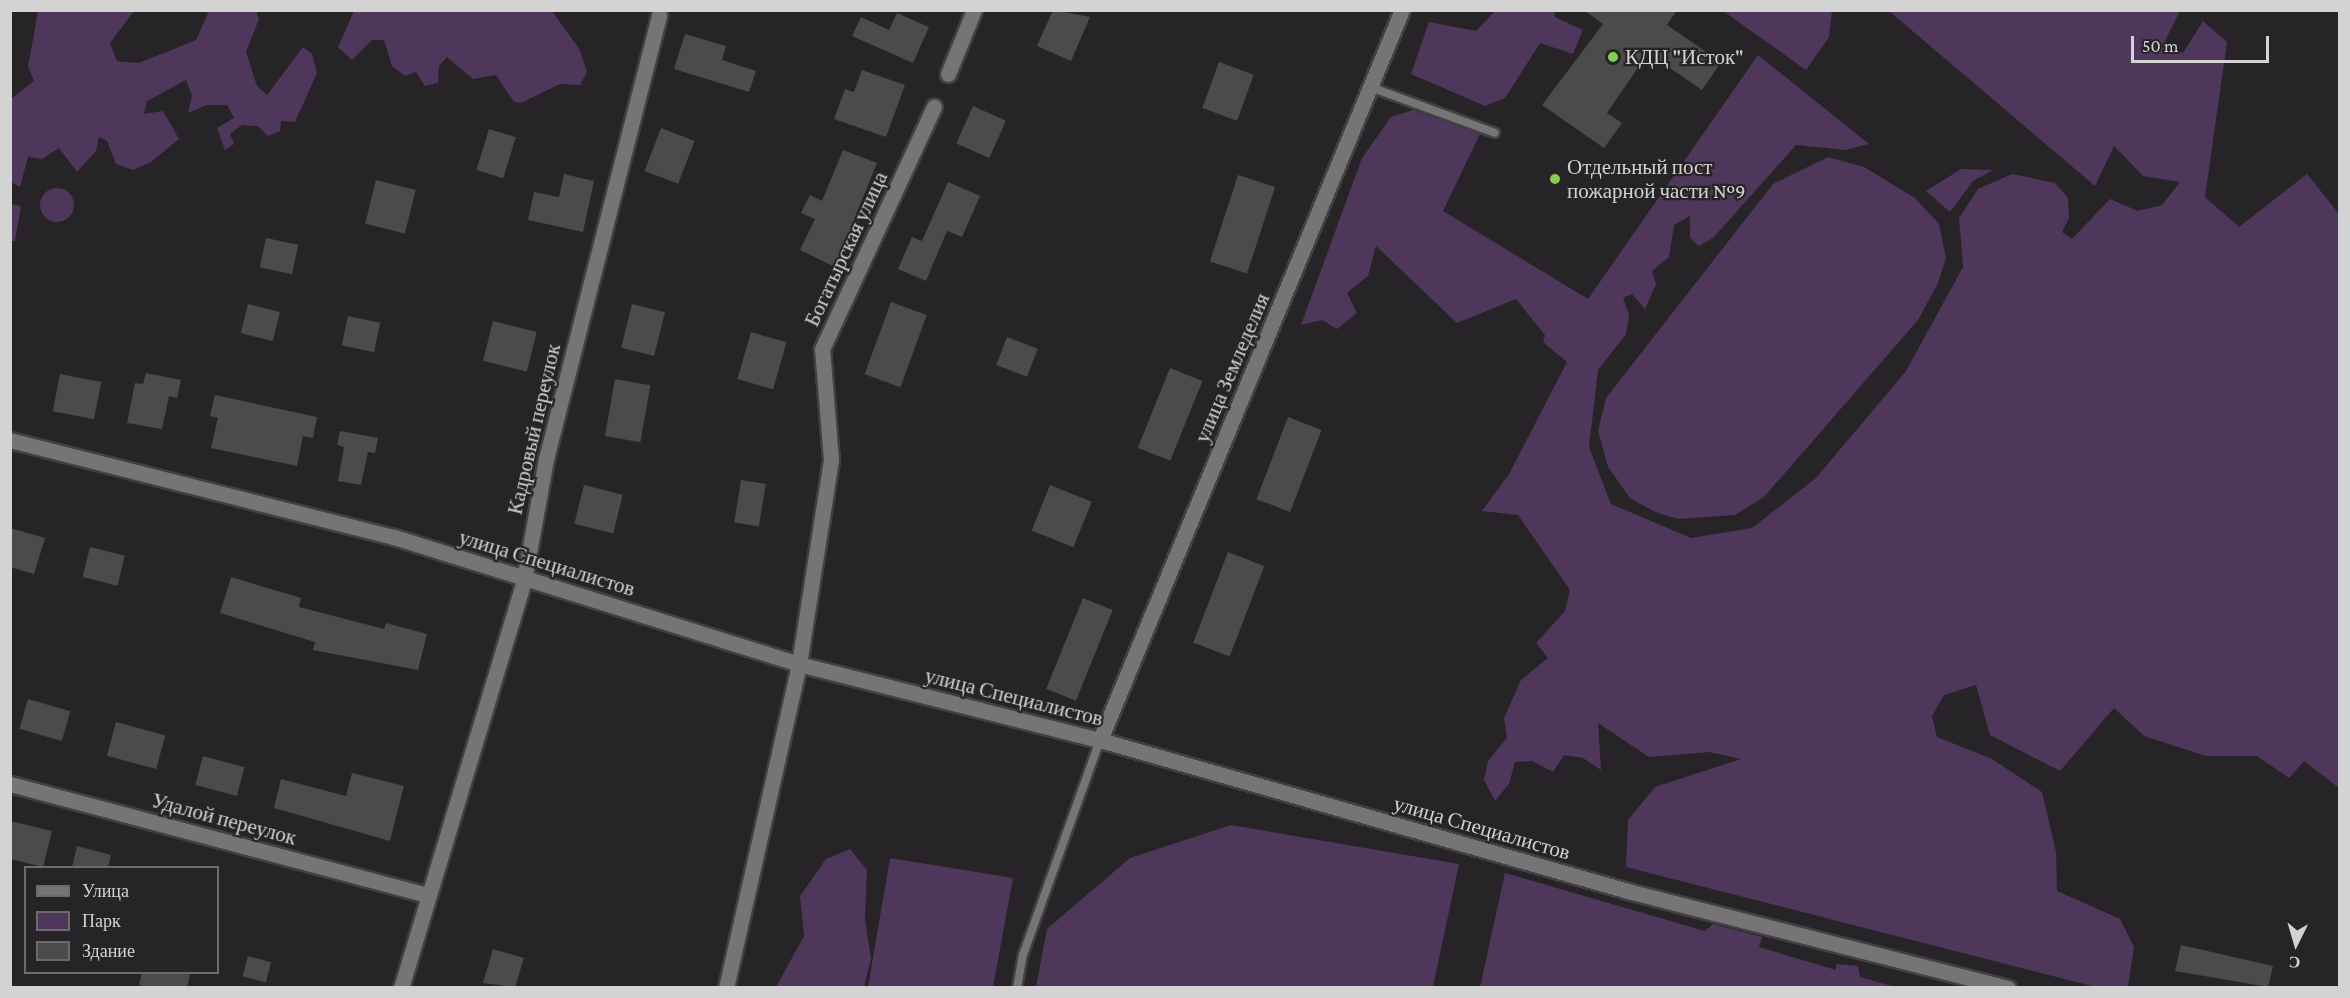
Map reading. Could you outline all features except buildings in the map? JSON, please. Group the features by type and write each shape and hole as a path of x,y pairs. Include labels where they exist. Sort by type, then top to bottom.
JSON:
{"street":[{"path":"948,74 974,10"},
{"name":"улица Земледелия","path":"1100,740 1402,10"},
{"name":"Кадровый переулок","path":"401,987 426,895 524,580 546,459 659,15"},
{"name":"Богатырская улица","path":"726,987 799,664 831,460 822,349 934,106"},
{"name":"улица Специалистов","path":"10,440 394,537 524,580 799,664 1100,740 1628,891 2008,987"},
{"name":"Удалой переулок","path":"10,784 426,895"}],"lane":[{"path":"1370,87 1494,133"},
{"path":"1017,987 1023,955 1100,740"}],"green space":[{"path":"38,11 134,11 110,43 117,61 139,63 196,40 209,11 256,11 259,19 246,52 257,86 267,95 303,47 312,54 317,73 295,122 281,121 280,131 268,136 258,126 242,125 230,134 234,144 225,150 217,128 234,118 227,105 207,105 188,113 192,96 186,80 147,101 144,114 163,111 179,139 151,162 133,170 116,164 107,141 99,137 96,151 77,172 59,148 42,159 28,157 20,187 11,182 11,99 34,81 28,67"},
{"path":"354,11 552,11 580,50 587,72 580,85 560,84 521,103 514,102 496,75 473,79 447,57 439,66 438,83 425,86 416,72 405,76 392,66 384,40 372,40 352,60 338,47"},
{"path":"1495,11 1554,11 1555,17 1583,30 1573,54 1540,43 1505,98 1485,106 1411,74 1429,22 1476,31"},
{"path":"1723,11 1832,11 1829,37 1806,70"},
{"path":"1889,11 2180,11 2162,47 2183,53 2203,21 2227,42 2205,197 2239,227 2307,174 2339,214 2339,788 2304,761 2289,778 2257,756 2206,756 2144,736 2114,708 2060,771 1990,735 1976,685 1944,695 1932,716 1937,737 1992,759 2042,792 2056,852 2057,891 2120,919 2134,947 2128,987 2096,987 1626,867 1628,820 1655,787 1741,759 1709,752 1649,757 1598,723 1601,770 1583,758 1564,755 1553,772 1532,761 1515,762 1509,784 1495,801 1484,780 1488,761 1507,738 1504,718 1521,680 1548,658 1536,643 1565,611 1570,590 1518,515 1482,511 1509,474 1567,362 1543,342 1545,335 1516,299 1457,323 1376,246 1368,276 1347,293 1357,313 1337,329 1322,320 1301,325 1362,158 1391,117 1413,110 1480,134 1443,211 1588,299 1758,55 1869,144 1846,150 1796,145 1713,238 1699,246 1690,238 1690,216 1674,225 1669,257 1652,271 1656,284 1645,309 1632,294 1623,298 1629,315 1626,334 1598,370 1589,447 1611,504 1691,538 1752,528 1816,478 1906,371 1963,267 1959,218 1978,189 2012,174 2055,183 2068,198 2069,218 2062,232 2072,239 2110,199 2138,211 2162,205 2180,182 2143,176 2114,146 2095,186"},
{"path":"1828,157 1864,167 1915,198 1939,224 1946,258 1938,283 1918,320 1764,497 1735,515 1678,519 1655,512 1630,498 1608,467 1598,431 1606,398 1773,184"},
{"path":"1961,169 1993,170 1973,181 1950,212 1926,191"},
{"path":"57,188 69,193 74,205 69,217 57,222 45,217 40,205 45,193"},
{"path":"11,204 21,206 15,241 11,241"},
{"path":"1231,825 1459,864 1433,987 1036,987 1047,929 1130,858"},
{"path":"850,849 867,870 865,919 871,959 864,987 776,987 804,936 800,896 826,859"},
{"path":"890,858 1013,878 993,987 868,987"},
{"path":"1505,873 1705,931 1713,924 1762,937 1759,947 1836,970 1836,964 1858,966 1860,977 1895,987 1480,987"}],"place":[{"name":"КДЦ \"Исток\"","path":"1613,57"},
{"name":"Отдельный пост пожарной части №9","path":"1555,179"}]}
